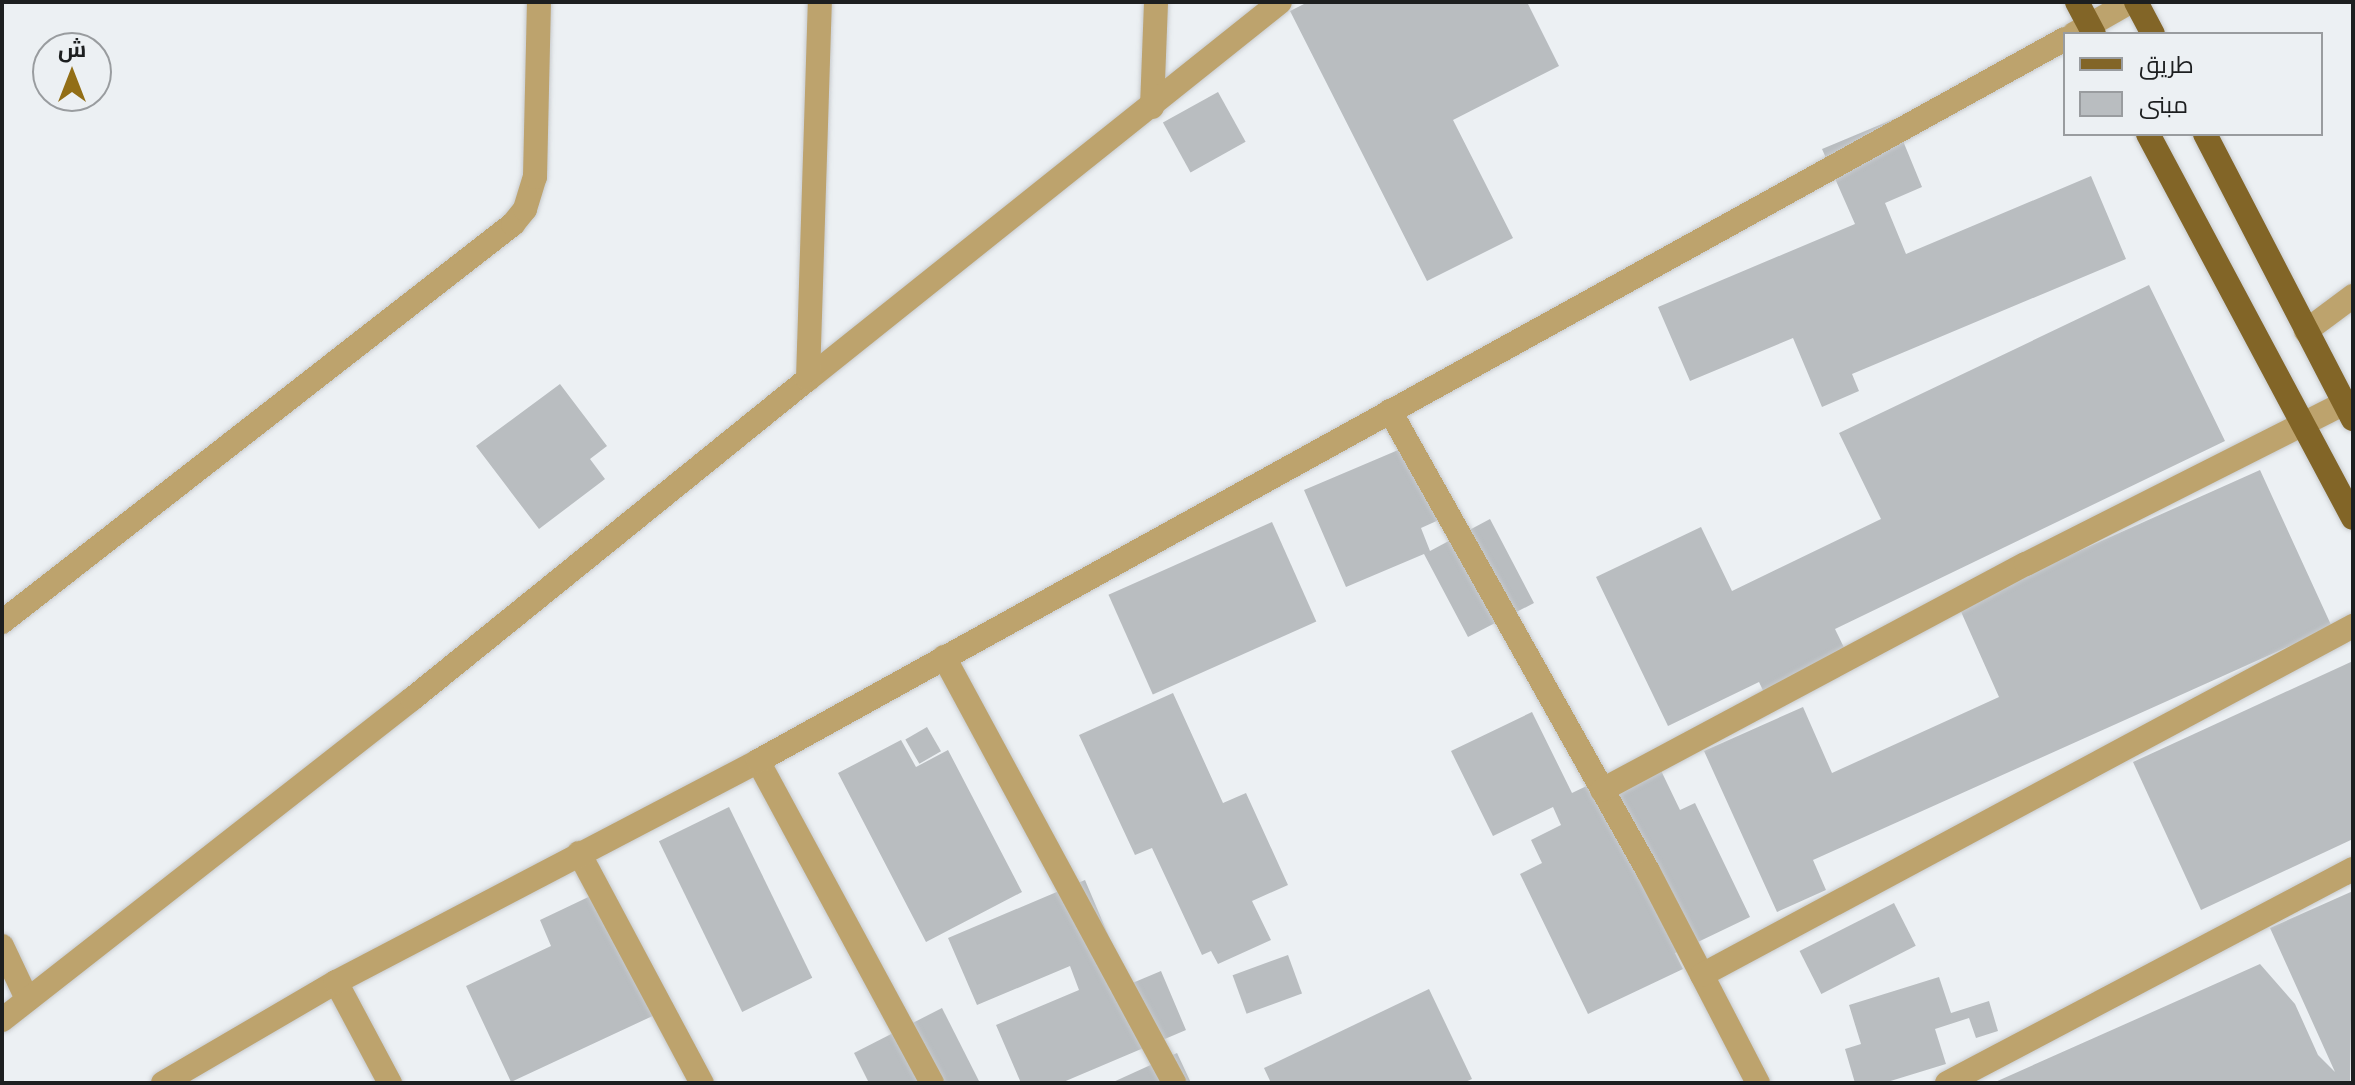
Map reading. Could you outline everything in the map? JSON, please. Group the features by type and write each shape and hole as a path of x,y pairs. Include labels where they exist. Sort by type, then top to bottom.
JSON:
{"main road":[{"path":"2077,2 2086,31"},
{"path":"2136,2 2152,32"},
{"path":"2149,136 2353,518"},
{"path":"2206,136 2349,411"}],"street":[{"path":"2,622 513,224 525,209 535,177 539,2"},
{"path":"808,379 820,2"},
{"path":"1152,107 1156,2"},
{"path":"2,1020 412,699 1280,2"},
{"path":"2086,31 2130,2"},
{"path":"163,1083 336,982 758,761 2063,40"},
{"path":"2306,331 2353,296"},
{"path":"1390,411 1602,790 1758,1083"},
{"path":"1602,790 2026,564 2302,424 2349,411"},
{"path":"1702,975 2353,626"},
{"path":"944,657 1174,1083"},
{"path":"758,761 932,1083"},
{"path":"579,853 702,1083"},
{"path":"1947,1083 2353,869"},
{"path":"2,946 27,999"},
{"path":"336,982 390,1083"}],"building":[{"path":"1308,2 1527,2 1559,66 1453,120 1513,238 1427,281 1290,11"},
{"path":"1218,92 1246,142 1191,172 1163,123"},
{"path":"1894,119 1922,187 1885,203 1906,254 2091,176 2126,259 1852,374 1859,391 1822,407 1793,338 1690,381 1658,307 1855,224 1822,149"},
{"path":"2149,285 2225,441 1835,629 1853,666 1770,705 1759,682 1668,726 1596,577 1701,527 1732,591 1881,519 1839,433"},
{"path":"560,384 607,446 590,459 605,479 539,529 476,446"},
{"path":"1410,445 1441,519 1421,528 1430,551 1490,519 1534,603 1468,637 1424,554 1346,587 1304,490"},
{"path":"2260,470 2332,627 1813,860 1826,890 1777,912 1704,751 1803,707 1832,773 1999,697 1958,605"},
{"path":"1272,522 1316,622 1153,694 1108,595"},
{"path":"2353,661 2353,839 2201,910 2133,762"},
{"path":"1173,693 1223,803 1246,793 1288,885 1252,901 1271,940 1218,964 1211,951 1202,955 1152,848 1135,855 1079,735"},
{"path":"1532,712 1572,793 1653,754 1680,810 1695,803 1750,917 1675,953 1683,969 1588,1014 1520,874 1542,863 1531,840 1561,825 1553,807 1493,836 1451,751"},
{"path":"927,727 941,751 919,764 905,740"},
{"path":"901,740 916,767 948,750 1022,892 926,942 838,773"},
{"path":"729,807 812,978 742,1012 659,841"},
{"path":"1085,880 1120,963 1102,970 1111,992 1161,971 1186,1030 1061,1083 1021,1083 996,1025 1079,990 1070,966 977,1005 948,938"},
{"path":"601,891 659,1013 511,1082 466,986 551,946 540,920"},
{"path":"2353,891 2350,1083 1993,1083 2260,964 2295,1004 2318,1055 2335,1072 2270,928"},
{"path":"1894,903 1916,946 1821,994 1800,951"},
{"path":"1288,955 1302,994 1247,1014 1233,975"},
{"path":"1939,977 1951,1013 1989,1001 1998,1031 1976,1038 1969,1018 1935,1029 1946,1064 1884,1083 1855,1083 1845,1049 1861,1044 1849,1005"},
{"path":"1429,989 1472,1079 1463,1083 1271,1083 1264,1068"},
{"path":"942,1008 980,1083 869,1083 854,1053"},
{"path":"1177,1053 1191,1083 1111,1083"}]}
